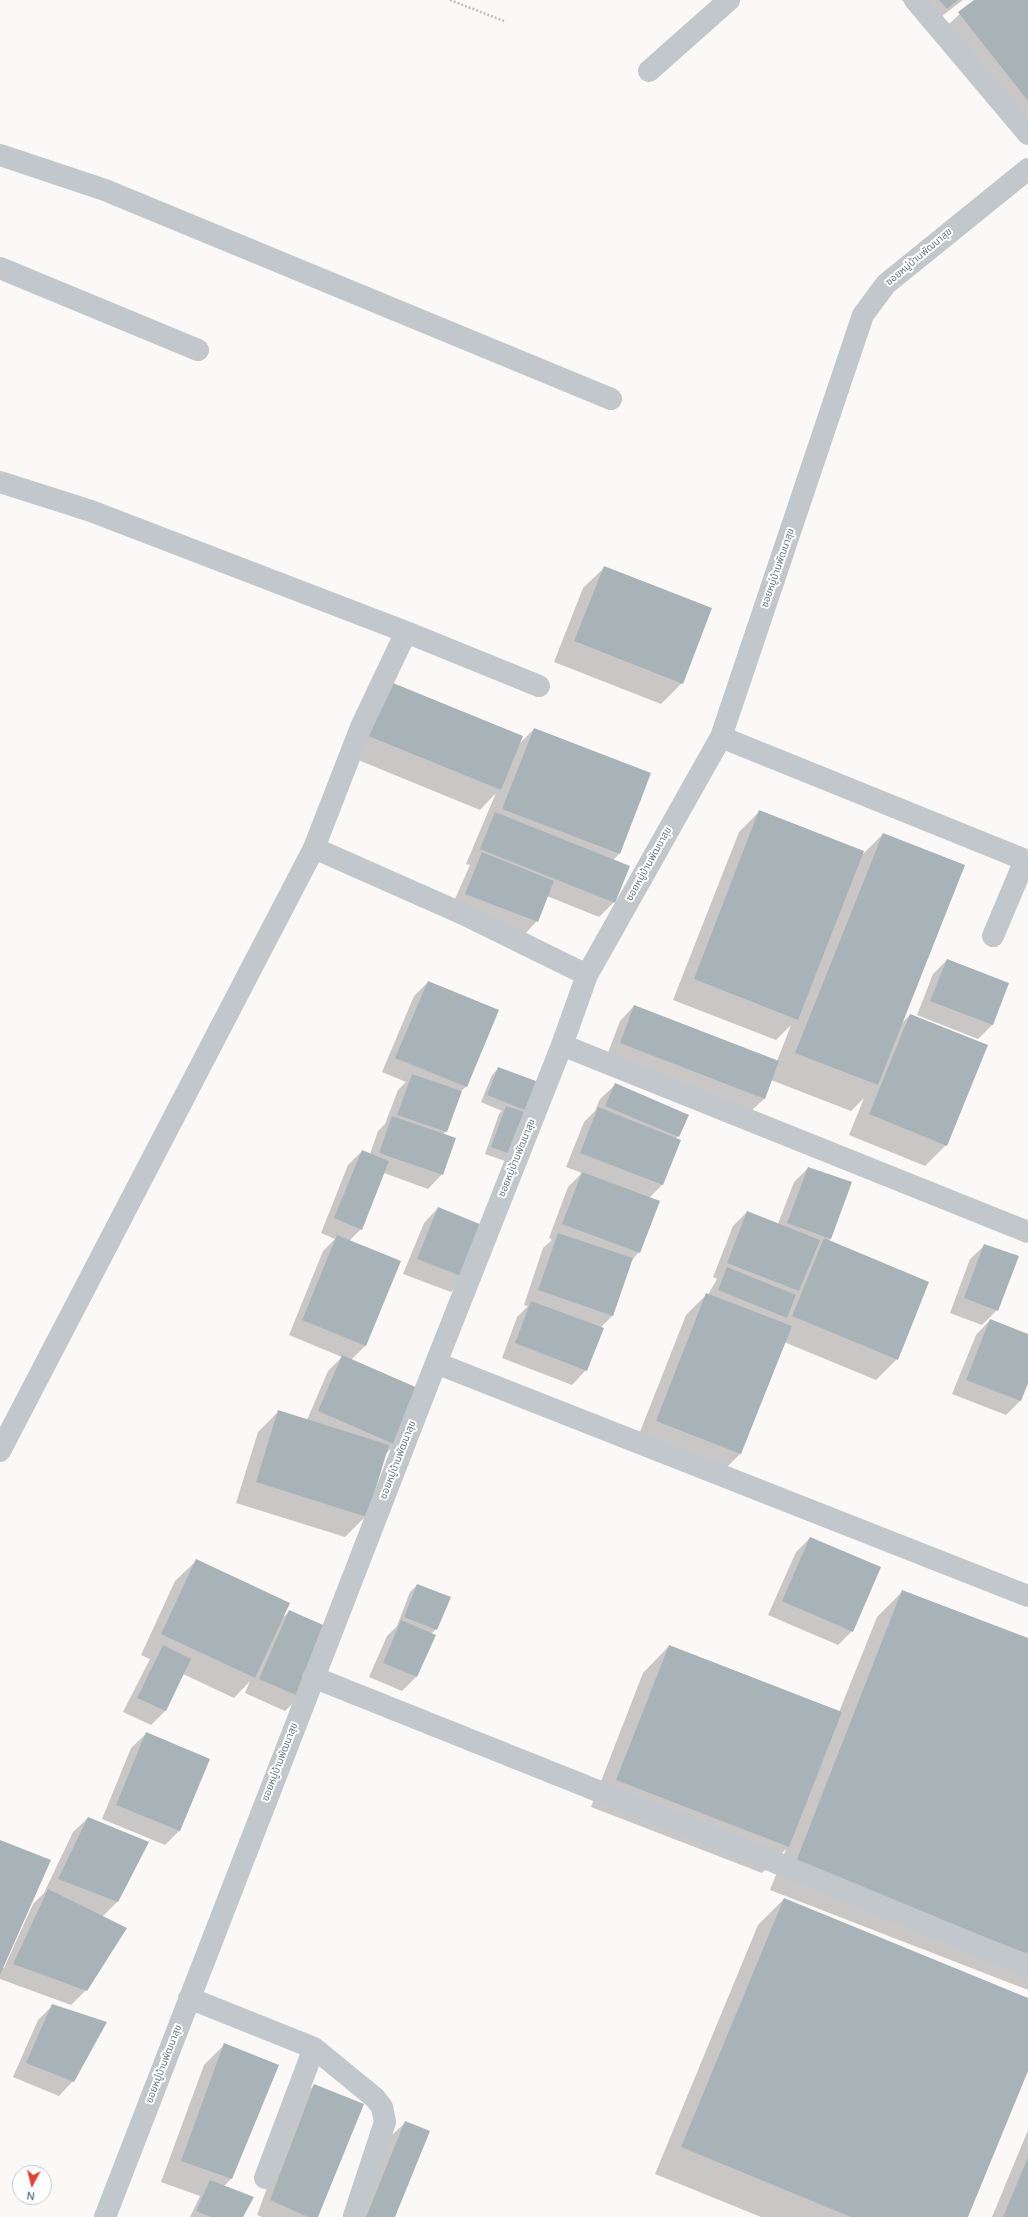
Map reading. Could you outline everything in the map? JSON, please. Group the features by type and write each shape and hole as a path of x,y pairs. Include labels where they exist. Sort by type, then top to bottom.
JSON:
{"street":[{"path":"649,71 729,0"},
{"path":"914,0 1028,134"},
{"path":"0,155 105,190 611,399"},
{"name":"ซอยหมู่บ้านพัฒนาสุข","path":"105,2217 313,1677 562,1045 587,975 721,737 863,315 886,284 1028,169"},
{"path":"0,268 198,350"},
{"path":"0,482 91,511 406,632 539,686"},
{"path":"0,1452 314,848 360,727 406,632"},
{"path":"721,737 1027,860 993,936"},
{"path":"314,848 463,914 587,975"},
{"path":"562,1045 1028,1232"},
{"path":"436,1363 1028,1596"},
{"path":"313,1677 753,1853 1028,1967"},
{"path":"189,1998 314,2048 375,2098 384,2115 385,2122 354,2216"},
{"path":"265,2178 314,2048"}],"path":[{"path":"450,0 504,21"}],"building":[{"path":"939,0 958,0 947,9"},
{"path":"974,0 1028,0 1028,101 958,12"},
{"path":"604,566 712,608 683,684 574,641"},
{"path":"388,681 523,736 501,790 366,735"},
{"path":"534,728 651,773 620,854 502,809"},
{"path":"759,810 864,851 798,1020 694,979"},
{"path":"495,812 630,866 615,903 480,849"},
{"path":"883,833 965,865 878,1085 795,1053"},
{"path":"482,852 554,881 538,922 465,894"},
{"path":"947,959 1009,983 993,1025 930,1001"},
{"path":"428,981 499,1010 467,1087 395,1058"},
{"path":"634,1005 779,1061 765,1099 620,1043"},
{"path":"910,1014 988,1045 947,1146 869,1114"},
{"path":"498,1067 544,1084 532,1113 487,1095"},
{"path":"412,1074 462,1091 447,1132 397,1115"},
{"path":"615,1083 689,1115 679,1137 605,1106"},
{"path":"506,1106 531,1114 516,1156 491,1147"},
{"path":"598,1107 681,1140 663,1185 580,1153"},
{"path":"392,1116 456,1138 443,1175 379,1153"},
{"path":"362,1150 389,1161 362,1230 334,1218"},
{"path":"808,1167 852,1182 831,1239 787,1223"},
{"path":"582,1172 660,1201 640,1253 562,1224"},
{"path":"438,1207 487,1227 466,1278 417,1259"},
{"path":"747,1211 820,1240 799,1291 727,1263"},
{"path":"558,1233 633,1258 613,1316 538,1290"},
{"path":"337,1235 401,1261 366,1346 302,1320"},
{"path":"824,1238 929,1282 898,1360 792,1316"},
{"path":"984,1244 1019,1256 998,1311 964,1298"},
{"path":"727,1267 796,1295 787,1318 718,1290"},
{"path":"706,1293 792,1326 741,1454 656,1421"},
{"path":"531,1301 604,1328 587,1371 515,1343"},
{"path":"990,1319 1028,1334 1028,1383 1021,1401 966,1380"},
{"path":"342,1355 420,1389 396,1445 318,1411"},
{"path":"278,1410 389,1445 367,1517 256,1482"},
{"path":"810,1537 881,1567 853,1632 782,1601"},
{"path":"196,1559 290,1603 255,1678 161,1634"},
{"path":"417,1584 451,1597 437,1630 404,1617"},
{"path":"902,1590 1028,1638 1028,1954 795,1864"},
{"path":"289,1610 330,1628 300,1697 259,1679"},
{"path":"401,1620 436,1635 417,1677 383,1663"},
{"path":"163,1645 191,1659 166,1711 137,1698"},
{"path":"669,1645 842,1712 789,1847 616,1780"},
{"path":"146,1732 210,1759 180,1831 116,1805"},
{"path":"88,1817 149,1842 118,1902 58,1879"},
{"path":"0,1840 51,1860 0,1975"},
{"path":"48,1889 127,1928 87,1991 13,1964"},
{"path":"784,1898 1028,1998 1028,2071 968,2217 851,2217 681,2147"},
{"path":"52,2004 107,2022 74,2082 26,2063"},
{"path":"224,2043 279,2065 232,2179 181,2161"},
{"path":"314,2084 364,2104 318,2217 308,2217 270,2200"},
{"path":"405,2121 430,2131 395,2217 366,2217"},
{"path":"1028,2157 1028,2217 1003,2217"},
{"path":"210,2180 254,2197 243,2217 211,2217 196,2211"}]}
